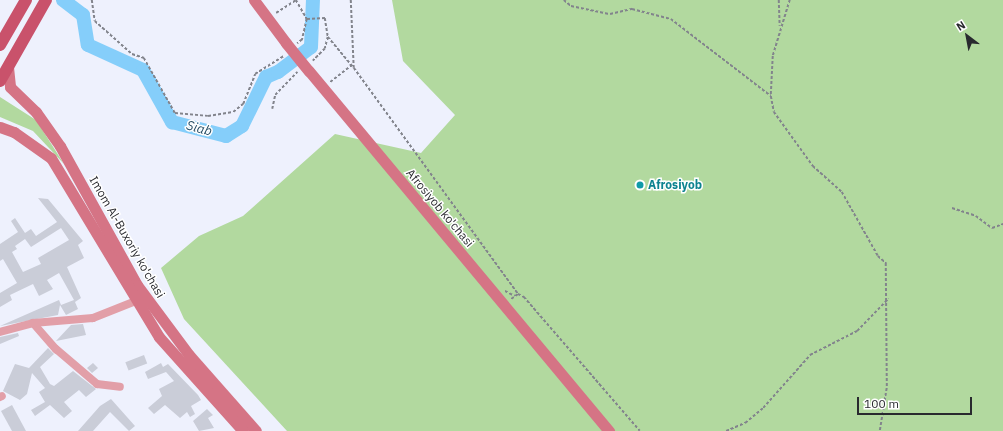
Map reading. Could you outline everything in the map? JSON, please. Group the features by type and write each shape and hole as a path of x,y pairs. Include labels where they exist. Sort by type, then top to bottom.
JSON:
{"main road":[{"path":"3,39 26,0"},
{"path":"0,81 46,0"},
{"name":"Afrosiyob ko'chasi","path":"254,0 287,49 309,71 609,431"},
{"name":"Imom Al-Buxoriy ko'chasi","path":"8,67 10,87 36,112 60,146 137,285 185,359 243,431"},
{"name":"Imom Al-Buxoriy ko'chasi","path":"0,127 14,132 51,158 136,302 159,338 185,359 256,431"}],"street":[{"path":"0,332 33,323 93,318 136,302"},
{"path":"33,323 56,349 97,384 120,387"}],"path":[{"path":"92,0 95,21 132,54 144,58 175,112 208,116 233,112 243,104 255,74 287,49 302,40 308,19 296,0 272,15"},
{"path":"351,0 354,68"},
{"path":"564,0 571,6 610,14 632,9 671,19 770,96"},
{"path":"779,0 780,28"},
{"path":"790,0 780,28 773,56 770,96 774,112 788,136 842,192 878,256 886,263 888,298 887,388 880,431"},
{"path":"308,19 325,18"},
{"path":"328,36 352,65 518,294 524,297 640,431"},
{"path":"326,85 352,65"},
{"path":"952,208 976,216 992,228 1003,224"},
{"path":"504,305 518,294"},
{"path":"726,431 731,430 763,408 794,370 810,355 857,332 888,298"}],"green space":[{"name":"Afrosiyob","path":"392,0 1003,0 1003,431 287,431 184,319 161,268 199,236 243,216 335,134 421,153 455,115 403,61"},
{"path":"0,97 36,120 64,164 33,131 0,117"}],"building":[{"path":"38,198 48,199 83,241 78,245 84,258 67,267 81,298 75,302 78,309 66,315 60,305 58,315 0,326 59,300 61,305 74,300 59,273 47,280 53,289 39,296 33,284 10,295 12,300 0,307 0,293 17,283 3,259 0,261 0,244 18,232 11,221 15,218 25,233 31,229 36,236 57,222","holes":["61,228 69,240 38,258 41,264 23,272 12,252 17,249 15,246 25,239 31,247"]},
{"path":"83,324 86,335 56,341 71,325"},
{"path":"18,333 19,336 0,344 0,337"},
{"path":"48,348 54,354 40,367 50,384 54,386 73,371 96,389 86,397 79,390 64,402 72,411 64,418 50,405 35,416 31,410 45,402 39,392 45,388 32,373 27,394 20,400 3,391 15,364 29,368"},
{"path":"144,355 147,363 129,371 125,362"},
{"path":"93,363 98,368 92,373 87,368"},
{"path":"161,363 163,367 168,364 201,400 191,406 195,414 190,417 187,412 180,418 165,405 154,414 148,408 162,396 159,389 174,381 166,372 148,379 145,372"},
{"path":"111,399 135,426 129,431 110,412 93,431 78,431 100,406"},
{"path":"12,405 26,431 12,431 1,411"},
{"path":"207,409 213,415 208,418 214,428 199,431 193,421"}],"waterway":[{"name":"Siab","path":"63,0 83,15 88,45 143,70 172,122 226,136 242,126 266,77 278,72 311,47 313,0"}],"place":[{"name":"Afrosiyob","path":"640,185"}]}
